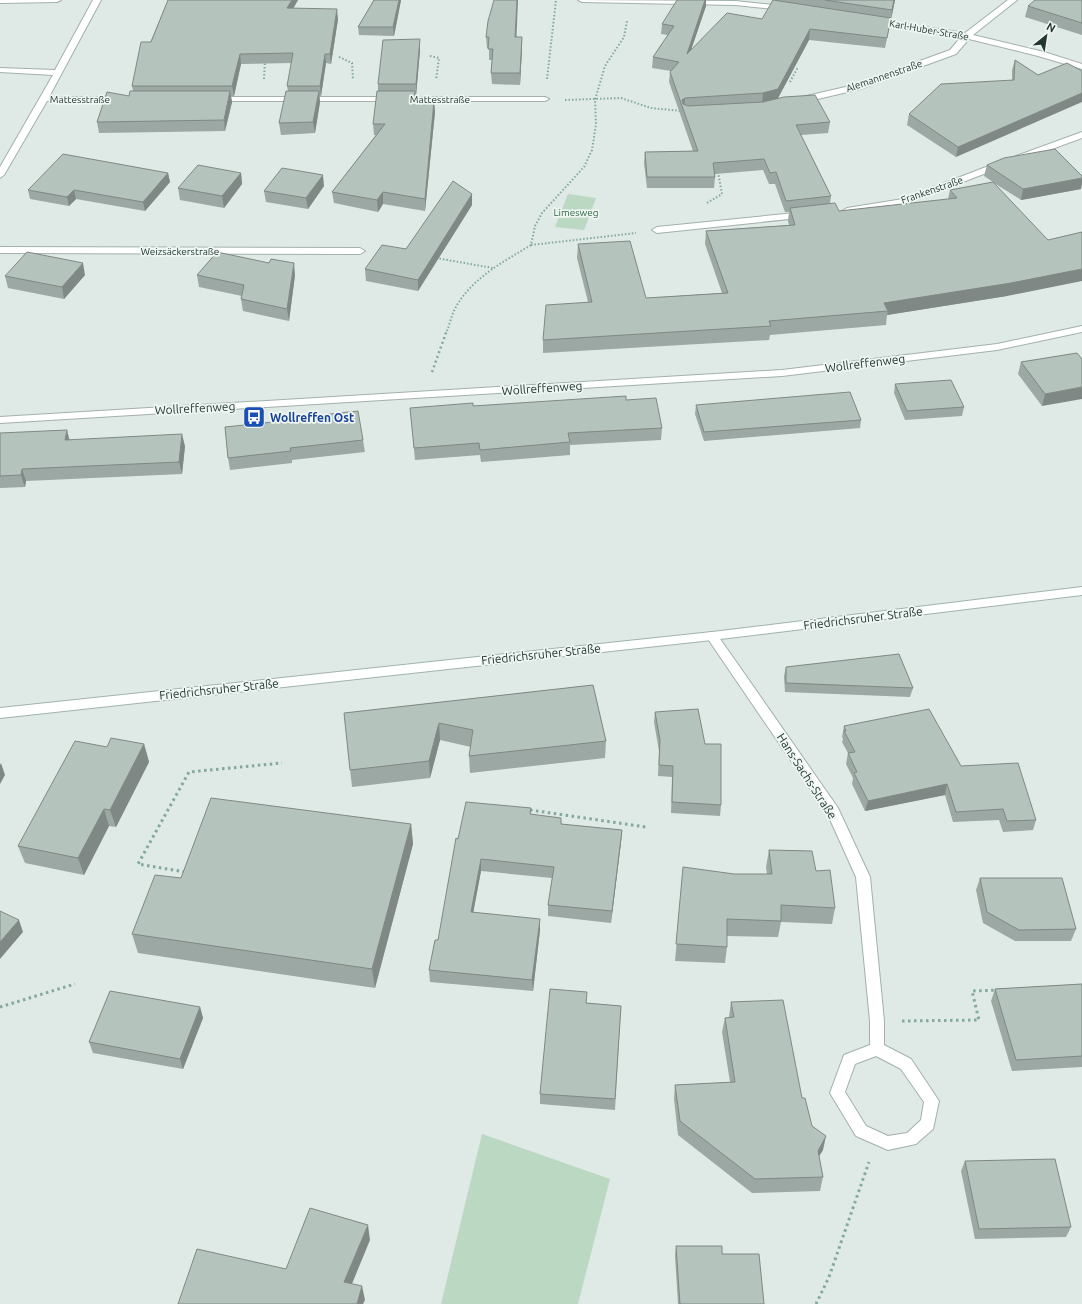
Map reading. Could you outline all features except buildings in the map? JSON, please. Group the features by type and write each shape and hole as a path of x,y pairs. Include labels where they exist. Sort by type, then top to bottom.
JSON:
{"street":[{"path":"0,1 57,0"},
{"path":"0,176 58,74 97,0"},
{"path":"582,0 736,2 796,10"},
{"name":"Alemannenstraße","path":"792,102 857,88 953,52 967,36 1013,0"},
{"name":"Karl-Huber-Straße","path":"866,20 967,36 1041,54 1082,67"},
{"path":"0,70 58,74"},
{"name":"Mattesstraße","path":"44,99 128,99"},
{"name":"Mattesstraße","path":"210,99 545,99"},
{"name":"Frankenstraße","path":"837,212 905,201 1082,135"},
{"path":"657,230 814,214"},
{"name":"Weizsäckerstraße","path":"0,250 360,251"},
{"name":"Wollreffenweg","path":"0,420 782,373 997,347 1082,329"},
{"name":"Friedrichsruher Straße","path":"0,713 712,636 1082,591"},
{"name":"Hans-Sachs-Straße","path":"712,636 833,812 863,877 877,1021 877,1049"},
{"path":"877,1049 906,1064 932,1100 928,1124 911,1139 888,1143 861,1131 837,1093 849,1060 877,1049"}],"path":[{"path":"556,0 545,99 576,101 620,98 650,108 687,112"},
{"path":"531,245 535,226 542,213 584,167 592,150 596,124 595,100 605,66 624,37 628,16"},
{"path":"429,99 436,82 439,67 439,58 430,56"},
{"path":"339,57 352,63 353,68 354,86 343,88 343,99"},
{"path":"260,58 266,61 262,99"},
{"path":"695,227 699,208 722,194 718,172"},
{"path":"423,395 456,306 473,284 493,268 531,245 657,230"},
{"path":"434,257 493,268"},
{"path":"190,873 138,864 189,772 282,763"},
{"path":"522,809 646,827"},
{"path":"0,1007 75,984"},
{"path":"877,1021 979,1020 972,991 1004,989"},
{"path":"816,1304 829,1277 878,1138"}],"green space":[{"name":"Limesweg","path":"568,194 596,198 584,230 555,227"},
{"path":"482,1134 610,1179 578,1304 441,1304"}],"place":[{"name":"Wollreffen Ost","path":"254,417"}]}
